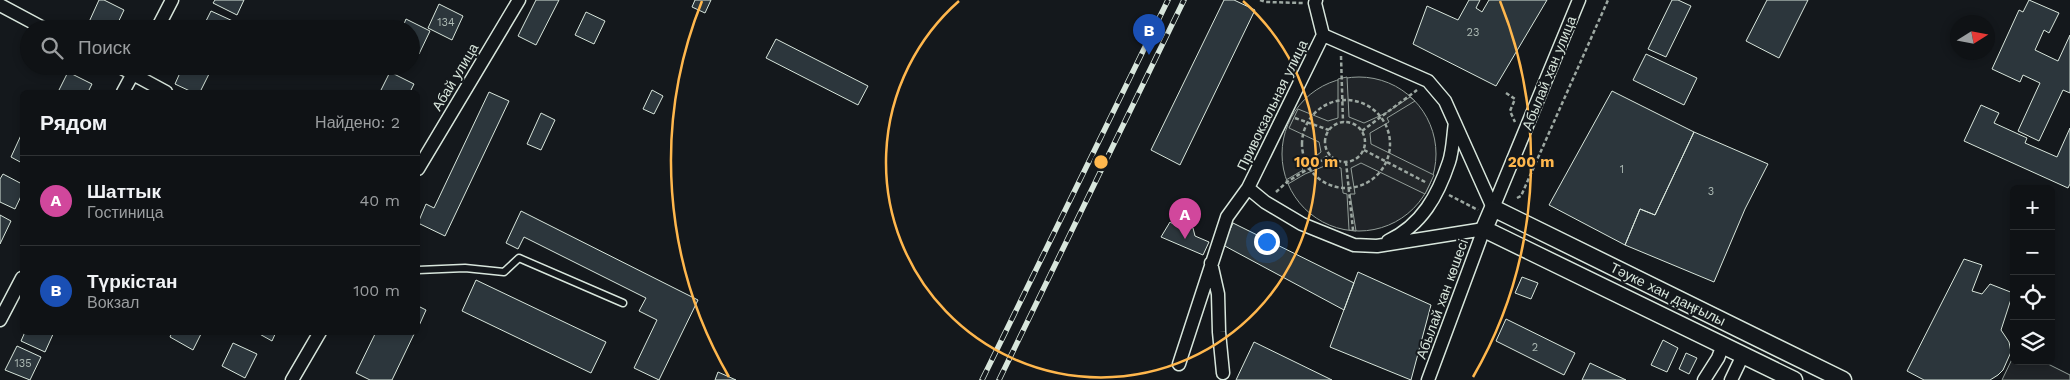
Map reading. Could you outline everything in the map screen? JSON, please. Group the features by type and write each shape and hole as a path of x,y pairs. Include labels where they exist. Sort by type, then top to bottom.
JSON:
{"street":[{"path":"162,20 172,0"},
{"name":"Абай улица","path":"420,166 518,0"},
{"name":"Абылай хан улица","path":"1484,229 1578,0"},
{"name":"Привокзальная улица","path":"1179,364 1227,217 1248,188 1323,35 1315,2"},
{"path":"0,5 28,20"},
{"name":"Привокзальная улица","path":"1323,35 1428,81 1445,101 1493,208"},
{"path":"124,90 132,75"},
{"path":"142,75 163,90"},
{"name":"Привокзальная улица","path":"1377,246 1400,235 1424,214 1450,160 1454,122"},
{"name":"Привокзальная улица","path":"1248,188 1265,202 1302,224 1354,245 1377,246 1484,229"},
{"name":"Тәуке хан даңғылы","path":"1493,208 1843,380"},
{"name":"Тәуке хан даңғылы","path":"1484,229 1794,380"},
{"name":"Абылай хан көшесі","path":"1428,380 1484,229"},
{"path":"1211,262 1218,294 1223,373"},
{"path":"0,320 20,282"},
{"path":"292,380 318,335"},
{"path":"1704,380 1718,358 1723,345"},
{"path":"1731,380 1743,355"}],"lane":[{"path":"420,270 465,268 504,272 519,258 623,303"}],"path":[{"path":"1260,0 1266,2 1315,2"},
{"path":"1517,198 1520,196 1608,0"},
{"path":"1340,42 1343,122"},
{"path":"1362,131 1428,81"},
{"path":"1343,100 1360,102 1371,107 1386,124 1390,138 1390,154 1381,173 1364,185 1348,189 1330,186 1319,180 1309,169 1302,150 1302,135 1312,115 1324,106 1343,100"},
{"path":"1294,117 1329,130"},
{"path":"1343,122 1353,123 1362,131 1365,144 1364,150 1355,160 1346,162 1335,159 1330,155 1325,143 1329,130 1334,125 1343,122"},
{"path":"1265,202 1287,182 1330,155"},
{"path":"1346,162 1354,245"}],"shaded area":[{"path":"1347,77 1349,117 1364,123 1386,113 1410,97 1415,101 1387,118 1389,122 1370,133 1371,144 1434,175 1425,194 1361,163 1351,168 1355,194 1350,194 1356,231 1349,230 1347,194 1343,193 1341,168 1327,165 1305,174 1288,184 1286,180 1303,170 1302,167 1321,152 1319,142 1289,128 1298,109 1328,121 1338,118 1338,79"},
{"path":"1359,77 1388,83 1402,90 1413,100 1423,111 1430,125 1436,154 1430,183 1423,197 1413,208 1402,218 1388,225 1359,231 1330,225 1316,218 1305,208 1295,197 1288,183 1282,154 1288,125 1295,111 1305,100 1316,90 1330,83"},
{"path":"2010,363 2010,365 2050,365 2070,375 2070,380 2002,380"}],"building":[{"path":"99,0 104,0 124,10 119,20 90,20"},
{"path":"215,0 244,0 237,15 213,3"},
{"path":"536,0 559,0 536,45 518,36"},
{"path":"695,0 711,0 705,13 692,7"},
{"path":"1224,0 1234,0 1255,10 1180,165 1151,150"},
{"path":"1469,0 1480,0 1476,8 1482,12 1489,0 1547,0 1496,86 1413,44 1427,6 1458,20"},
{"path":"1672,0 1678,0 1691,6 1666,57 1648,49"},
{"path":"1767,0 1808,0 1779,58 1746,41"},
{"path":"2029,0 2059,13 2049,33 2044,30 2035,50 2058,61 2070,35 2070,93 2063,90 2039,141 2018,131 2040,83 2023,75 2020,82 1992,69 2019,10 2023,12"},
{"path":"439,4 463,16 452,40 428,28"},
{"path":"211,11 231,20 206,20"},
{"path":"586,12 605,21 594,44 575,35"},
{"path":"420,26 430,31 420,52"},
{"path":"776,39 868,86 858,105 766,58"},
{"path":"1646,54 1697,78 1684,105 1633,80"},
{"path":"66,75 74,75 92,84 89,90 59,90"},
{"path":"179,75 208,75 201,90 188,90 175,84"},
{"path":"388,75 396,75 414,84 411,90 381,90"},
{"path":"652,90 663,96 654,114 643,109"},
{"path":"1612,91 1694,132 1655,215 1640,209 1625,245 1549,205"},
{"path":"489,92 509,101 445,236 420,224 420,218 426,204 434,208"},
{"path":"1981,105 1999,113 1994,123 2027,138 2025,143 2057,157 2070,128 2070,184 2068,188 1964,141"},
{"path":"541,113 555,120 541,150 527,144"},
{"path":"1694,132 1768,164 1745,209 1714,282 1625,245 1640,209 1655,215"},
{"path":"20,137 20,162 11,157"},
{"path":"3,174 20,183 20,198 15,209 0,202 0,179"},
{"path":"521,211 698,300 659,380 634,368 657,320 639,311 646,298 524,237 518,249 506,243"},
{"path":"0,215 11,221 0,244"},
{"path":"1170,222 1181,229 1184,226 1190,226 1193,228 1195,236 1209,242 1203,255 1161,237"},
{"path":"1233,223 1354,283 1344,310 1223,245"},
{"path":"1964,259 1982,265 1972,291 1982,294 1990,284 2010,292 2010,302 2001,330 2009,342 2010,354 2003,370 1998,375 1990,380 1924,380 1907,371"},
{"path":"1358,272 1431,305 1411,380 1330,347"},
{"path":"1522,277 1538,283 1531,299 1515,293"},
{"path":"476,280 606,342 591,373 462,311"},
{"path":"420,307 426,310 420,324"},
{"path":"1506,319 1575,353 1564,375 1496,341"},
{"path":"24,335 53,335 45,352 21,341"},
{"path":"171,335 200,335 193,350 170,337"},
{"path":"261,335 275,335 272,341"},
{"path":"375,335 414,335 392,380 370,380 356,373"},
{"path":"1663,340 1678,348 1667,372 1651,365"},
{"path":"1254,342 1332,380 1236,380"},
{"path":"233,343 257,354 245,378 222,366"},
{"path":"17,346 41,357 30,380 5,370"},
{"path":"1686,353 1697,358 1689,374 1679,369"},
{"path":"1590,363 1626,380 1582,380"},
{"path":"718,372 736,380 715,380"}],"railway":[{"path":"982,380 1168,0"},
{"path":"999,380 1184,0"}],"place":[{"name":"Түркістан","path":"1149,55"},
{"name":"Шаттык","path":"1185,239"}]}
